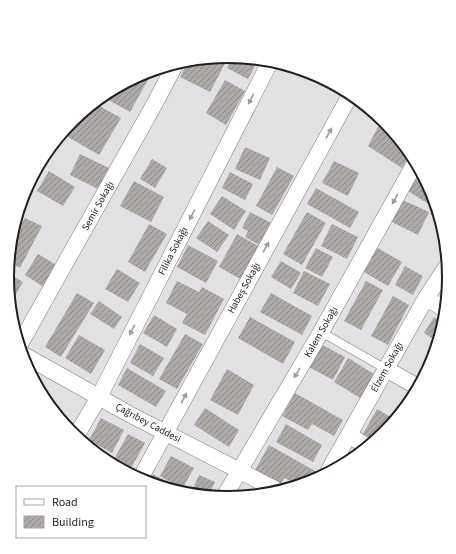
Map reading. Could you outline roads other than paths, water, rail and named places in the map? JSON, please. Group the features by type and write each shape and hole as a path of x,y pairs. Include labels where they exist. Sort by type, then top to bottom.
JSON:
{"street":[{"name":"Filika Sokağı","path":"79,430 99,397 267,67"},
{"name":"Semir Sokağı","path":"23,339 172,70"},
{"name":"Habeş Sokağı","path":"143,474 348,99"},
{"name":"Kalem Sokağı","path":"227,491 321,332 412,168"},
{"name":"Elzem Sokağı","path":"333,463 426,298 442,274"},
{"path":"426,298 440,306"},
{"name":"Çağrıbey Caddesi","path":"30,358 99,397 271,487"},
{"path":"386,369 413,384"},
{"path":"349,435 362,444"}],"lane":[{"path":"321,332 386,369"}]}
